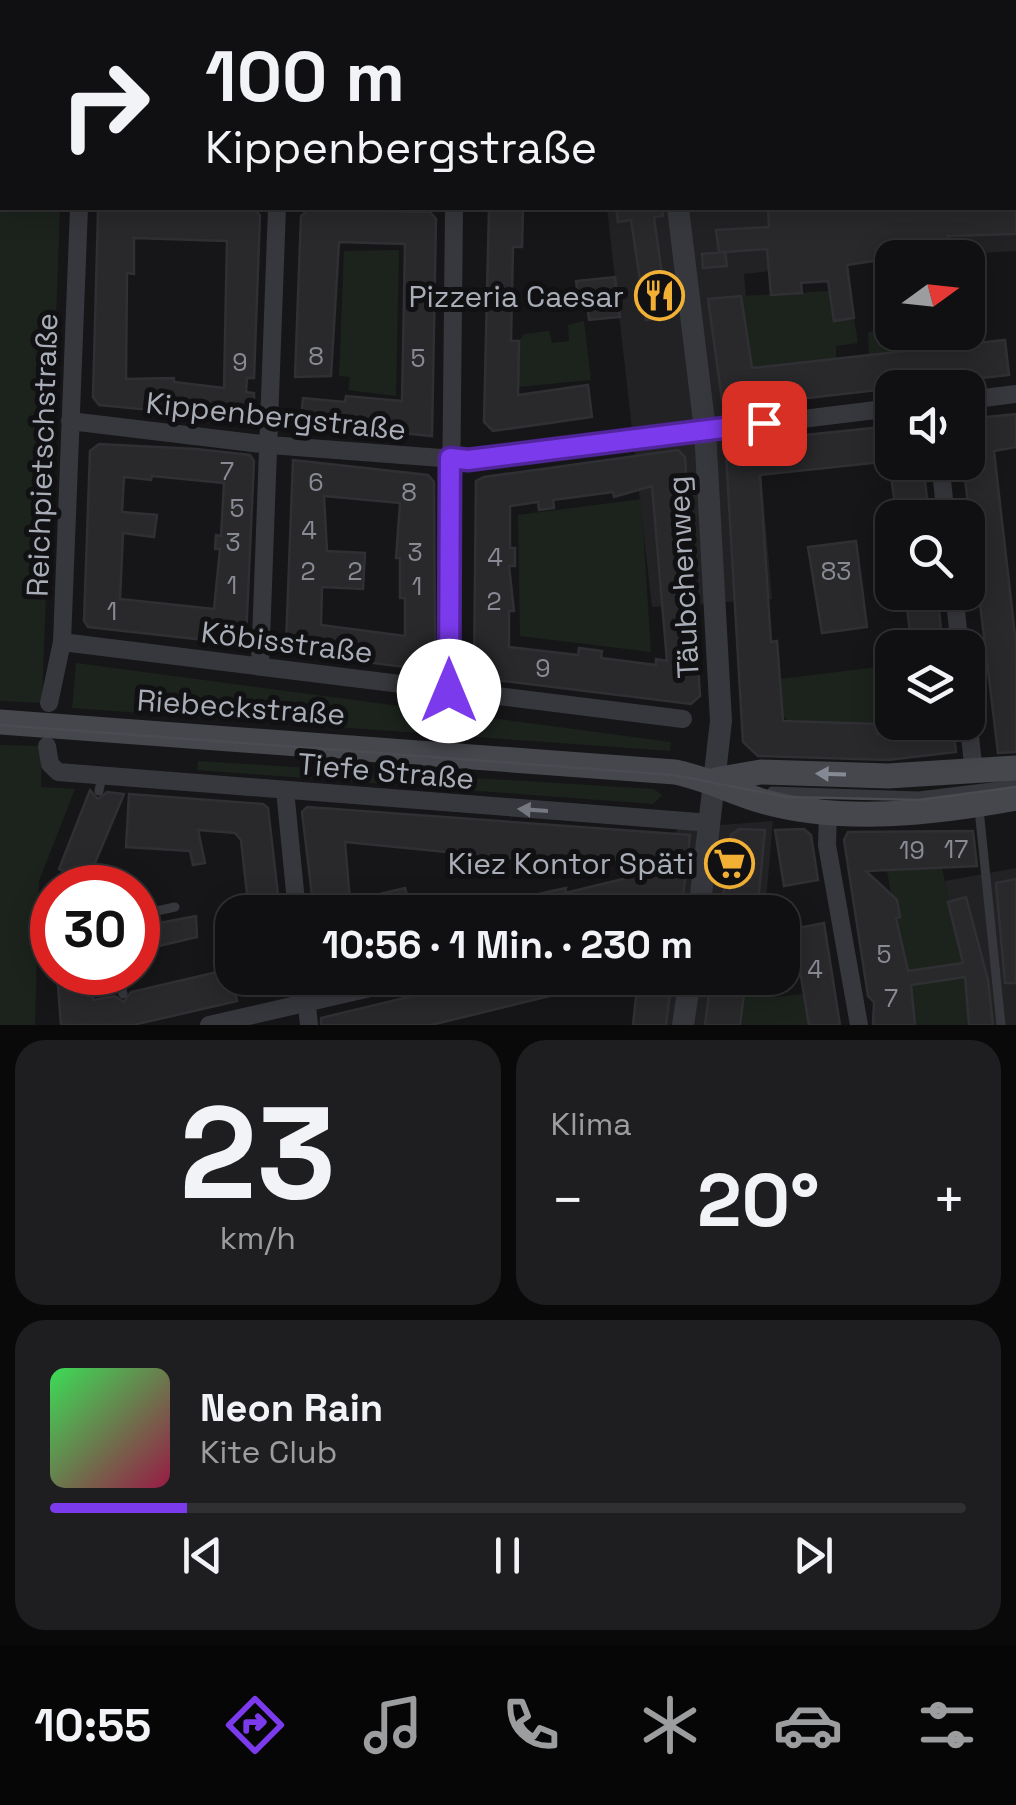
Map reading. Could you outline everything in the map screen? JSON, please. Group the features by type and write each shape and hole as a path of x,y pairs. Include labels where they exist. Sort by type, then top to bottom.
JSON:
{"main road":[{"name":"Riebeckstraße","path":"0,722 652,770 716,780"},
{"path":"716,780 760,772 974,772 1016,768"},
{"path":"716,780 759,801 828,811 889,813 1016,798"}],"street":[{"name":"Reichpietschstraße","path":"49,703 62,642 79,210"},
{"path":"260,666 277,210"},
{"path":"449,691 454,210"},
{"name":"Täubchenweg","path":"678,210 705,430 721,721 701,895"},
{"path":"985,398 1016,394"},
{"name":"Kippenbergstraße","path":"70,421 270,445 468,460 875,410"},
{"name":"Köbisstraße","path":"62,642 683,720"},
{"path":"970,740 974,772"},
{"name":"Tiefe Straße","path":"47,746 50,764 58,772 101,783 285,790 710,823"},
{"path":"285,790 295,895"},
{"path":"828,811 828,845 859,1025"},
{"path":"305,995 309,1025"},
{"path":"209,1025 338,995"},
{"path":"683,1025 687,995"}],"lane":[{"path":"716,780 786,794 888,797 1016,784"},
{"path":"979,805 1000,1025"},
{"path":"160,910 175,907"}],"shaded area":[{"path":"0,210 60,210 42,703 0,701"},
{"path":"607,210 1016,210 1016,251 985,253 985,240 875,240 875,260 744,274 772,599 652,607"},
{"path":"399,250 396,396 348,390 350,377 339,376 344,251"},
{"path":"830,291 834,321 854,318 858,343 836,346 836,359 745,373 751,364 741,296"},
{"path":"584,321 591,380 518,387 519,341 524,334 549,331 552,343 569,341 568,325"},
{"path":"875,331 875,350 911,350 869,355 868,332"},
{"path":"641,499 651,652 520,636 518,515"},
{"path":"76,663 671,742 670,751 72,708"},
{"path":"875,667 875,724 788,721 782,715 780,679"},
{"path":"0,745 42,746 41,787 75,789 45,865 30,865 30,995 36,995 35,1025 0,1025"},
{"path":"198,761 654,789 662,795 653,804 197,770"},
{"path":"773,821 766,895 645,895 646,866 679,828"},
{"path":"942,868 963,962 968,1025 915,1025 887,871"},
{"path":"1016,868 1016,1025 968,1025 965,976 945,881"},
{"path":"803,994 809,1025 740,1025 743,995"},
{"path":"641,995 756,995 753,1025 640,1025"}],"building":[{"path":"255,210 260,215 254,378 247,378 246,392 254,393 254,410 246,419 99,405 93,397 98,213","holes":["134,238 227,241 224,388 174,382 174,378 126,379 127,273 134,274"]},
{"path":"308,210 430,212 436,219 432,436 343,427 343,421 301,417 303,398 345,402 346,396 402,401 405,244 339,242 331,376 295,377 301,216"},
{"path":"489,210 523,210 522,247 513,247 511,341 519,341 518,395 588,385 592,417 493,431 484,422"},
{"path":"616,210 662,210 663,216 654,217 668,318 646,320 631,220 618,222"},
{"path":"768,210 1016,210 1016,234 948,236 949,240 875,240 875,261 847,265 854,318 834,321 828,281 801,283 802,293 771,295 767,249 719,252 716,230 769,227"},
{"path":"725,252 727,266 703,268 702,254"},
{"path":"615,277 620,317 589,320 586,294 578,295 576,281"},
{"path":"741,296 752,368 915,350 985,350 985,342 1005,340 1009,375 985,378 985,370 875,370 875,390 729,407 722,400 708,299"},
{"path":"1016,414 1016,447 994,451 1016,644 1016,752 998,753 981,610 985,610 985,500 968,500 965,480 985,480 985,417"},
{"path":"875,428 875,463 760,475 771,642 777,641 783,721 875,724 875,740 954,740 956,752 888,760 758,756 743,742 726,454 739,442"},
{"path":"99,444 250,455 254,461 246,638 240,644 88,627 84,621 90,451","holes":["124,477 224,483 221,536 216,535 215,549 220,549 214,609 120,599 123,533 154,537 157,515 122,512"]},
{"path":"678,450 685,457 700,696 691,704 480,678 474,668 476,481","holes":["652,486 667,661 656,659 656,665 601,658 602,651 579,648 578,655 509,647 509,611 514,611 509,566 515,566 515,548 510,548 510,506 538,502 539,510 554,508 553,500 613,492 614,497"]},
{"path":"293,460 428,475 434,482 435,664 426,670 292,652 286,644","holes":["324,496 400,503 396,558 400,558 400,598 405,598 405,636 321,625 322,587 363,589 365,553 327,551"]},
{"path":"892,480 925,480 927,500 894,500"},
{"path":"856,541 867,627 822,633 808,547"},
{"path":"907,610 939,610 941,630 910,630"},
{"path":"90,790 98,799 107,792 124,794 94,865 61,865"},
{"path":"129,794 263,804 268,808 278,895 247,895 241,840 235,833 198,830 205,863 193,865 190,851 126,847"},
{"path":"307,807 690,835 683,895 534,895 566,888 565,893 685,864 568,857 568,864 345,842 349,895 312,895 302,812"},
{"path":"739,829 765,830 759,895 723,895 731,835"},
{"path":"804,829 811,835 818,880 784,886 775,830"},
{"path":"973,831 977,866 866,871 897,900 900,917 896,918 908,971 963,963 948,902 966,897 988,980 993,1025 969,1025 965,977 911,985 915,1025 873,1025 874,1002 868,996 844,840 848,832"},
{"path":"1016,879 1016,983 1005,983 996,883"},
{"path":"405,888 407,895 375,895"},
{"path":"196,916 197,937 160,946 160,923"},
{"path":"824,923 840,1025 809,1025 800,971 800,928"},
{"path":"215,972 215,995 236,995 237,1001 133,1025 61,1025 59,995 93,995 93,1000 115,996 124,1002 129,995 160,995 160,985"},
{"path":"417,995 554,995 431,1025 321,1025 321,1018"},
{"path":"636,995 670,995 666,1025 633,1025"},
{"path":"709,995 744,995 740,1025 705,1025"}],"tram line":[{"path":"0,725 674,775 786,797 919,800 1016,787"}],"place":[{"name":"Pizzeria Caesar","path":"659,296"},
{"name":"Kiez Kontor Späti","path":"729,863"}],"route":[{"path":"449,691 450,458 468,460 764,423"}]}
